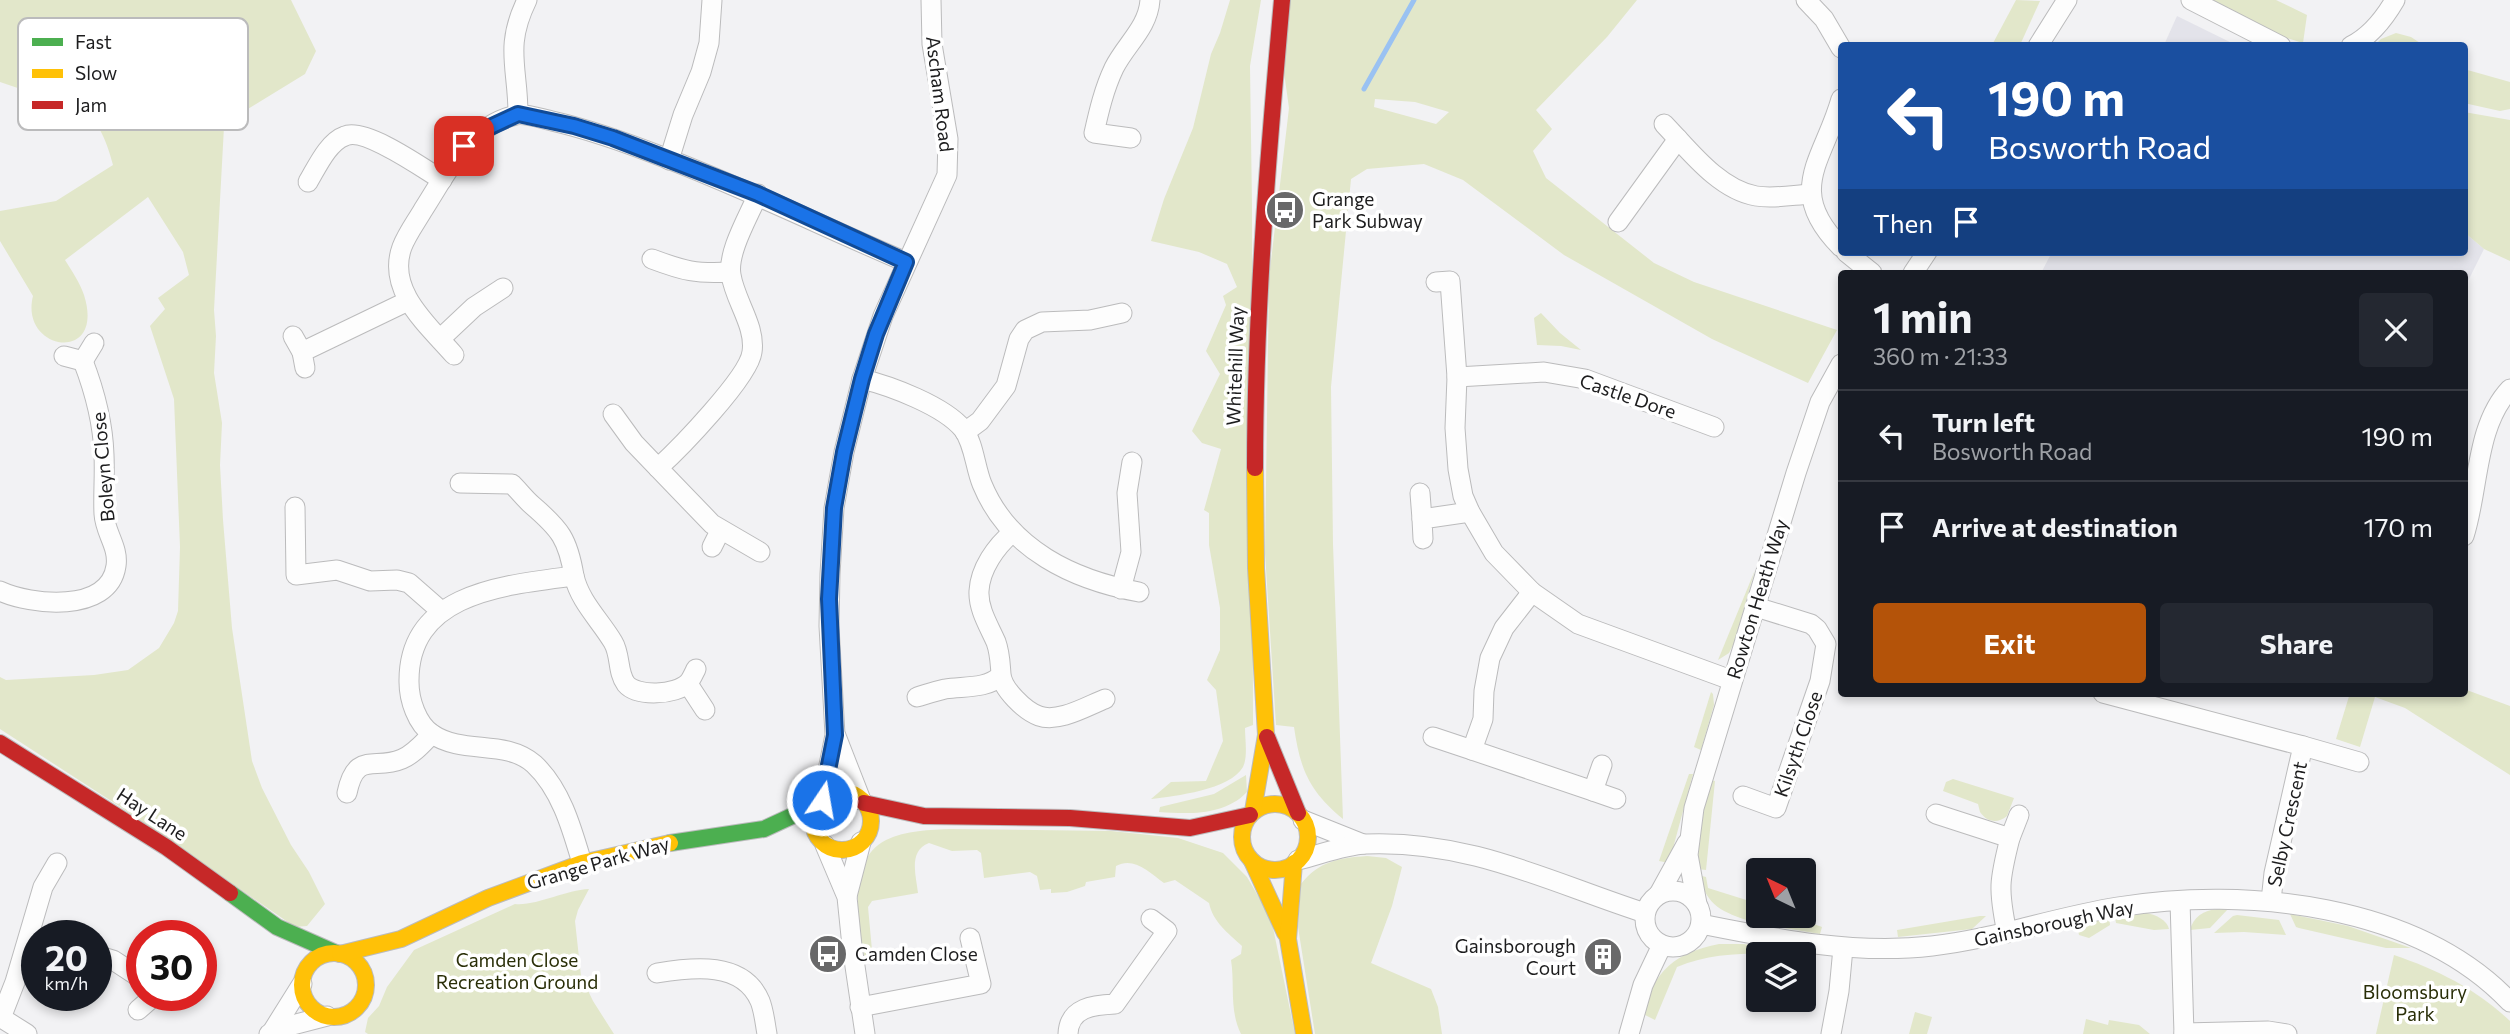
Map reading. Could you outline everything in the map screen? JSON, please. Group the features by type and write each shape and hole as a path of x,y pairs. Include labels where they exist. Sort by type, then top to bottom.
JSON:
{"street":[{"path":"518,114 512,49 516,24 527,0"},
{"path":"670,159 709,43 712,0"},
{"name":"Ascham Road","path":"835,735 829,626 831,549 840,474 862,379 876,334 906,262 943,186 948,161 947,131 932,44 931,0"},
{"path":"1131,138 1086,133 1118,60 1146,19 1150,0"},
{"name":"Whitehill Way","path":"1252,813 1265,735 1256,568 1255,370 1265,187 1282,0"},
{"path":"1806,0 1824,19 1838,43"},
{"path":"2041,42 2067,0"},
{"path":"2191,0 2273,42"},
{"path":"2359,42 2374,29 2395,0"},
{"path":"1838,107 1813,171 1811,194 1821,222 1838,243"},
{"path":"454,355 408,301 398,259 402,245 442,180 471,140 488,128 518,114 574,126 670,159 758,194 906,262"},
{"path":"1664,124 1708,168 1738,190 1754,196 1811,194"},
{"path":"308,182 333,145 343,136 350,134 371,140 442,180"},
{"path":"1618,222 1678,139"},
{"path":"659,468 733,387 747,369 752,356 753,342 730,272 733,251 758,194"},
{"path":"1851,256 1868,270"},
{"path":"652,259 699,274 730,272"},
{"path":"1436,282 1450,281 1457,377 1455,428 1463,496 1494,553 1532,592 1578,624 1731,680"},
{"path":"440,339 474,307 503,288"},
{"path":"300,352 408,301"},
{"path":"965,432 980,421 1006,386 1018,339 1025,330 1042,322 1090,320 1122,313"},
{"name":"Boleyn Close","path":"0,591 24,600 66,602 92,595 110,582 114,574 117,556 104,513 102,430 94,390 73,359 94,343"},
{"name":"Rowton Heath Way","path":"1697,904 1689,864 1688,839 1696,800 1796,473 1821,402 1838,370"},
{"name":"Castle Dore","path":"1457,377 1544,372 1585,379 1714,427"},
{"path":"862,379 945,414 965,432 982,485 993,507 1013,532 1036,552 1068,572 1106,586 1130,591 1131,552 1126,493 1132,462"},
{"path":"2468,517 2483,444 2499,405 2510,389"},
{"path":"613,414 626,434 659,468 716,539 760,552"},
{"path":"460,483 512,484 550,520 570,551 574,576 590,611 617,648 626,684 642,693 673,690 692,676 705,710"},
{"path":"1420,493 1423,539"},
{"path":"295,507 296,575 337,570 370,581 397,580 409,583 441,611"},
{"path":"1422,519 1470,512"},
{"path":"1013,532 1001,542 991,557 979,592 983,613 1000,654 1000,676 1019,702 1040,716 1051,718 1105,699"},
{"path":"574,576 500,587 478,593 441,611 422,635 414,651 409,685 415,710 432,734 462,745 510,751 533,764 562,806 582,863"},
{"path":"1472,750 1483,719 1484,691 1490,658 1504,628 1532,592"},
{"name":"Kilsyth Close","path":"1743,796 1776,808 1820,681 1826,653 1824,639 1811,624 1756,607"},
{"path":"917,697 945,689 984,684 1000,676"},
{"name":"Selby Crescent","path":"2118,697 2360,762"},
{"path":"347,793 349,781 360,767 372,762 394,762 405,758 432,734"},
{"path":"835,735 821,801 814,812 813,823 847,897 860,1007 866,1034"},
{"path":"835,735 870,819 847,897"},
{"name":"Whitehill Way","path":"1265,735 1300,816"},
{"path":"1433,737 1616,799"},
{"name":"Hay Lane","path":"0,743 166,847 276,927 338,953"},
{"name":"Selby Crescent","path":"2272,901 2274,873 2303,746"},
{"path":"1593,791 1602,765"},
{"path":"821,801 831,794 842,793 852,794 862,802 924,816 1070,818 1190,828 1252,813 1267,804 1278,804 1289,806 1300,816 1363,844"},
{"name":"Grange Park Way","path":"764,830 821,801"},
{"path":"1252,813 1242,833 1244,848 1288,939"},
{"path":"1936,814 2010,838"},
{"path":"2007,933 1999,880 2019,815"},
{"path":"823,843 842,850 924,816"},
{"path":"1300,816 1308,840 1296,861 1290,892 1288,939 1304,1034"},
{"path":"1190,828 1221,842 1265,868 1275,870 1296,861 1363,844 1430,848 1476,855 1536,872 1645,913"},
{"name":"Grange Park Way","path":"271,1033 312,962 324,955 401,939 488,898 582,863 673,842 764,830 823,843"},
{"name":"Rowton Heath Way","path":"1659,894 1688,839"},
{"path":"36,920 43,887 57,863"},
{"path":"1678,891 1697,904 1701,913 1701,924 1694,938 1687,944 1675,947 1662,945 1649,934 1645,926 1645,913 1659,894 1678,891"},
{"path":"2180,901 2185,1034 2268,1031 2287,1034"},
{"name":"Gainsborough Way","path":"1701,924 1843,948 1931,947 2007,933 2113,908 2180,901 2272,901 2357,918 2424,942 2474,970 2510,1002"},
{"name":"Hay Lane","path":"276,927 288,944 303,981"},
{"path":"1068,1034 1070,1022 1082,1009 1115,1004 1167,931"},
{"path":"860,1007 981,984 970,938"},
{"name":"Grange Park Way","path":"271,1033 292,1024 327,1016 340,1016 352,1011 363,999 366,986 401,939"},
{"path":"1629,1034 1643,985 1662,945"},
{"path":"1831,1034 1843,948"},
{"path":"338,953 360,966 366,986"},
{"path":"21,966 1,1017 27,1034"},
{"path":"657,973 706,968 734,974 751,986 762,1004 767,1034"},
{"path":"303,981 304,995 309,1005 327,1016"}],"shaded area":[{"path":"2177,16 2230,42 2165,42"},
{"path":"2468,235 2484,249 2468,281 2468,270 2043,270 2050,256 2468,256"}],"green space":[{"path":"0,0 291,0 316,51 305,74 248,109 248,18 18,18 18,88 0,82"},
{"path":"1230,0 1261,0 1250,66 1253,725 1245,728 1245,758 1243,767 1236,775 1201,790 1151,799 1171,782 1206,781 1223,741 1216,690 1207,680 1220,650 1220,608 1209,545 1209,513 1204,510 1221,449 1202,443 1192,431 1220,374 1206,351 1226,305 1223,296 1237,287 1227,264 1199,252 1151,241 1164,199 1193,128 1211,54"},
{"path":"1287,0 1637,0 1607,37 1536,110 1552,129 1533,151 1546,178 1654,263 1694,282 1837,330 1808,383 1712,339 1564,255 1463,180 1424,164 1367,169 1351,179 1331,387 1333,544 1343,819 1322,799 1308,778 1299,755 1294,727 1276,725 1265,553 1269,278 1289,108 1281,51","holes":["1375,99 1415,102 1449,112 1436,124 1374,107"]},
{"path":"2016,0 2040,1 2021,42 1994,42"},
{"path":"2212,0 2276,0 2307,15 2303,42 2284,37"},
{"path":"2396,33 2418,42 2378,42"},
{"path":"2468,70 2510,82 2510,109 2500,111 2468,104"},
{"path":"2468,113 2510,120 2510,261 2484,249 2468,235"},
{"path":"100,130 224,130 214,310 214,373 222,423 220,465 232,628 252,761 262,788 291,845 309,872 325,904 307,926 295,927 119,806 0,729 0,677 6,680 94,675 128,670 159,648 178,611 180,547 174,399 150,326 165,309 158,298 189,275 183,252 148,197 65,260 84,295 88,317 83,332 74,341 61,342 49,338 38,329 32,315 33,296 0,241 0,211 56,201 113,165"},
{"path":"1541,313 1581,350 1537,345 1534,318"},
{"path":"1755,570 1734,643 1729,653 1718,660"},
{"path":"2468,690 2510,706 2510,775 2405,708 2375,697 2468,697"},
{"path":"1711,692 1714,705 1701,750 1694,747"},
{"path":"2349,697 2375,697 2360,747 2336,739"},
{"path":"1689,774 1693,774 1669,863 1659,861"},
{"path":"1246,775 1247,792 1228,806 1206,812 1159,812 1160,807 1214,794"},
{"path":"1953,779 2014,798 2007,816 1996,821 1989,820 1980,812 1978,804 1943,791 1946,782"},
{"path":"1710,780 1715,781 1706,870 1698,869 1698,833"},
{"path":"918,831 1111,831 1178,838 1223,853 1247,877 1271,918 1295,1034 1241,1034 1234,1007 1231,960 1241,954 1242,946 1218,922 1209,903 1175,880 1164,883 1135,864 1123,863 1116,866 1115,877 1086,882 1085,886 1067,892 1051,893 1051,889 1040,890 1037,876 1030,872 984,878 981,853 977,850 952,851 929,843 922,847 916,858 918,893 872,901 868,907 873,961 865,962 858,895 865,862 873,850 886,840"},
{"path":"1367,856 1386,858 1402,867 1392,906 1371,963 1431,989 1438,1007 1442,1034 1315,1034 1298,927 1301,884 1315,870 1330,862"},
{"path":"1698,875 1706,877 1708,888 1746,900 1746,920 1718,907 1702,886"},
{"name":"Camden Close Recreation Ground","path":"589,889 575,921 581,976 614,1034 365,1032 368,1018 379,1006 387,987 414,950 515,904 532,903"},
{"path":"2217,909 2228,909 2210,928 2190,930 2200,915"},
{"path":"2147,913 2161,918 2169,929 2154,930 2116,923 2115,917"},
{"path":"2290,914 2348,926 2411,948 2386,948 2299,928"},
{"path":"2237,915 2279,920 2286,935 2214,933"},
{"path":"1986,916 1972,929 1898,937 1897,930"},
{"path":"2109,917 2110,925 2089,938 2079,935 2077,924"},
{"path":"1816,925 1822,927 1820,934 1783,928 1816,928"},
{"path":"1719,944 1746,944 1746,954 1708,958 1677,967 1655,1020 1643,1014 1660,975 1679,959"},
{"name":"Bloomsbury Park","path":"2394,955 2441,974 2484,999 2510,1021 2510,1034 2376,1034"},
{"path":"1915,1012 1932,1017 1927,1034 1909,1034"},
{"path":"2086,1019 2108,1025 2109,1020 2139,1025 2150,1034 2083,1034"}],"waterway":[{"path":"1364,89 1414,0"}],"traffic: fast":[{"path":"670,843 764,829 820,803"},
{"path":"230,893 277,927 336,953"}],"traffic: slow":[{"path":"1253,811 1266,735 1256,568 1255,468"},
{"path":"842,792 858,797 866,805 871,821 866,837 858,845 842,850 826,845 818,837 813,821 818,805 826,797 842,792"},
{"path":"1275,804 1288,806 1298,814 1306,824 1308,837 1306,850 1298,860 1288,868 1275,870 1262,868 1252,860 1244,850 1242,837 1244,824 1252,814 1262,806 1275,804"},
{"path":"340,954 401,939 488,898 582,863 670,843"},
{"path":"1252,861 1285,933"},
{"path":"1294,863 1288,939 1304,1034"},
{"path":"334,953 352,959 360,967 366,985 360,1003 352,1011 334,1017 316,1011 308,1003 302,985 308,967 316,959 334,953"}],"traffic: jam":[{"path":"1255,468 1260,292 1282,0"},
{"path":"1267,737 1298,813"},
{"path":"0,743 166,847 230,893"},
{"path":"864,803 924,816 1070,818 1190,828 1250,815"}],"place":[{"name":"Grange Park Subway","path":"1285,210"},
{"name":"Camden Close","path":"828,954"},
{"name":"Gainsborough Court","path":"1603,957"}],"route":[{"path":"464,146 488,128 518,114 574,126 613,138 758,194 906,262 876,334 862,379 844,452 834,508 829,626 835,735 822,800"}]}
